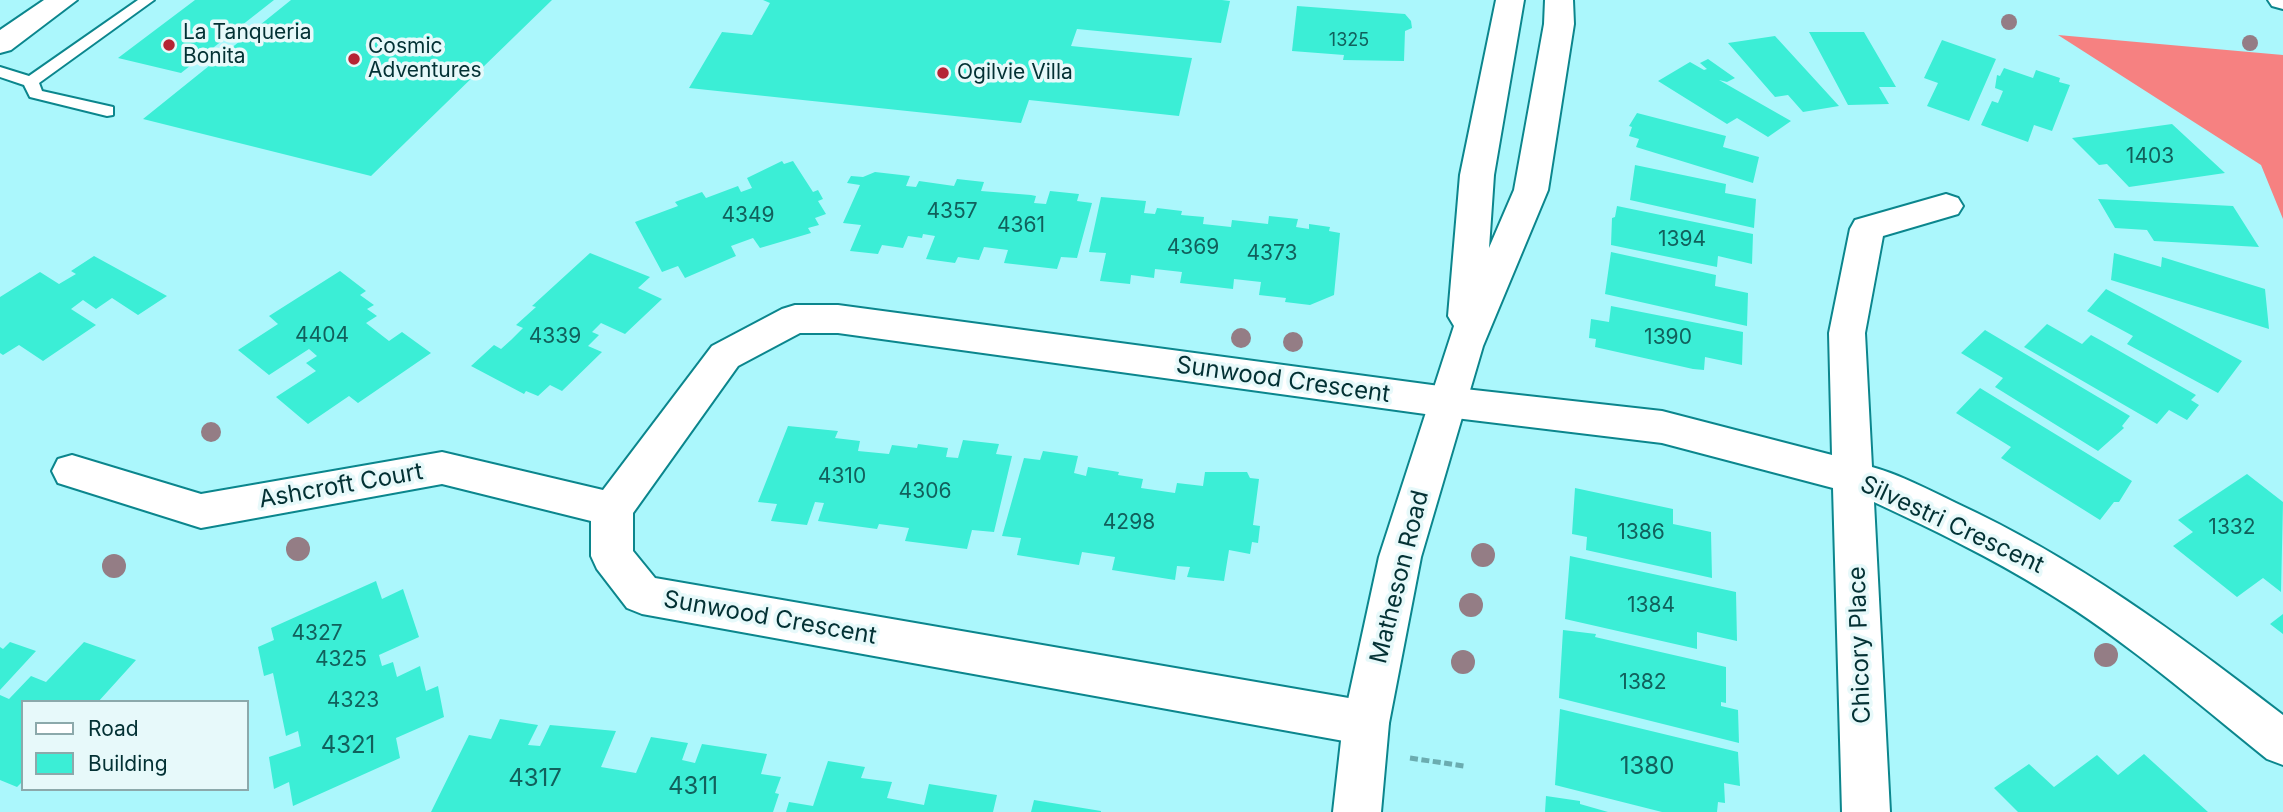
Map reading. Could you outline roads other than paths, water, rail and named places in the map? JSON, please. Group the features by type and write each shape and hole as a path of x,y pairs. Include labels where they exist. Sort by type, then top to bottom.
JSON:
{"street":[{"path":"0,44 63,0"},
{"name":"Matheson Road","path":"1464,346 1477,175 1510,0"},
{"name":"Matheson Road","path":"1357,812 1366,723 1400,557 1464,346 1531,190 1566,8"},
{"name":"Chicory Place","path":"1866,812 1847,333 1867,229 1946,206"},
{"name":"Sunwood Crescent","path":"1366,723 642,595 612,555 612,509 725,356 795,319 838,319 1447,402"},
{"name":"Silvestri Crescent","path":"1447,402 1662,427 1878,485 1976,531 2061,578 2143,633 2283,743"},
{"name":"Ashcroft Court","path":"72,471 201,511 442,468 612,509"}],"lane":[{"path":"31,82 147,0"},
{"path":"0,72 31,82"},
{"path":"31,82 35,94 107,111"}],"place":[{"name":"La Tanqueria Bonita","path":"169,45"},
{"name":"Cosmic Adventures","path":"354,59"},
{"name":"Ogilvie Villa","path":"943,73"}]}
